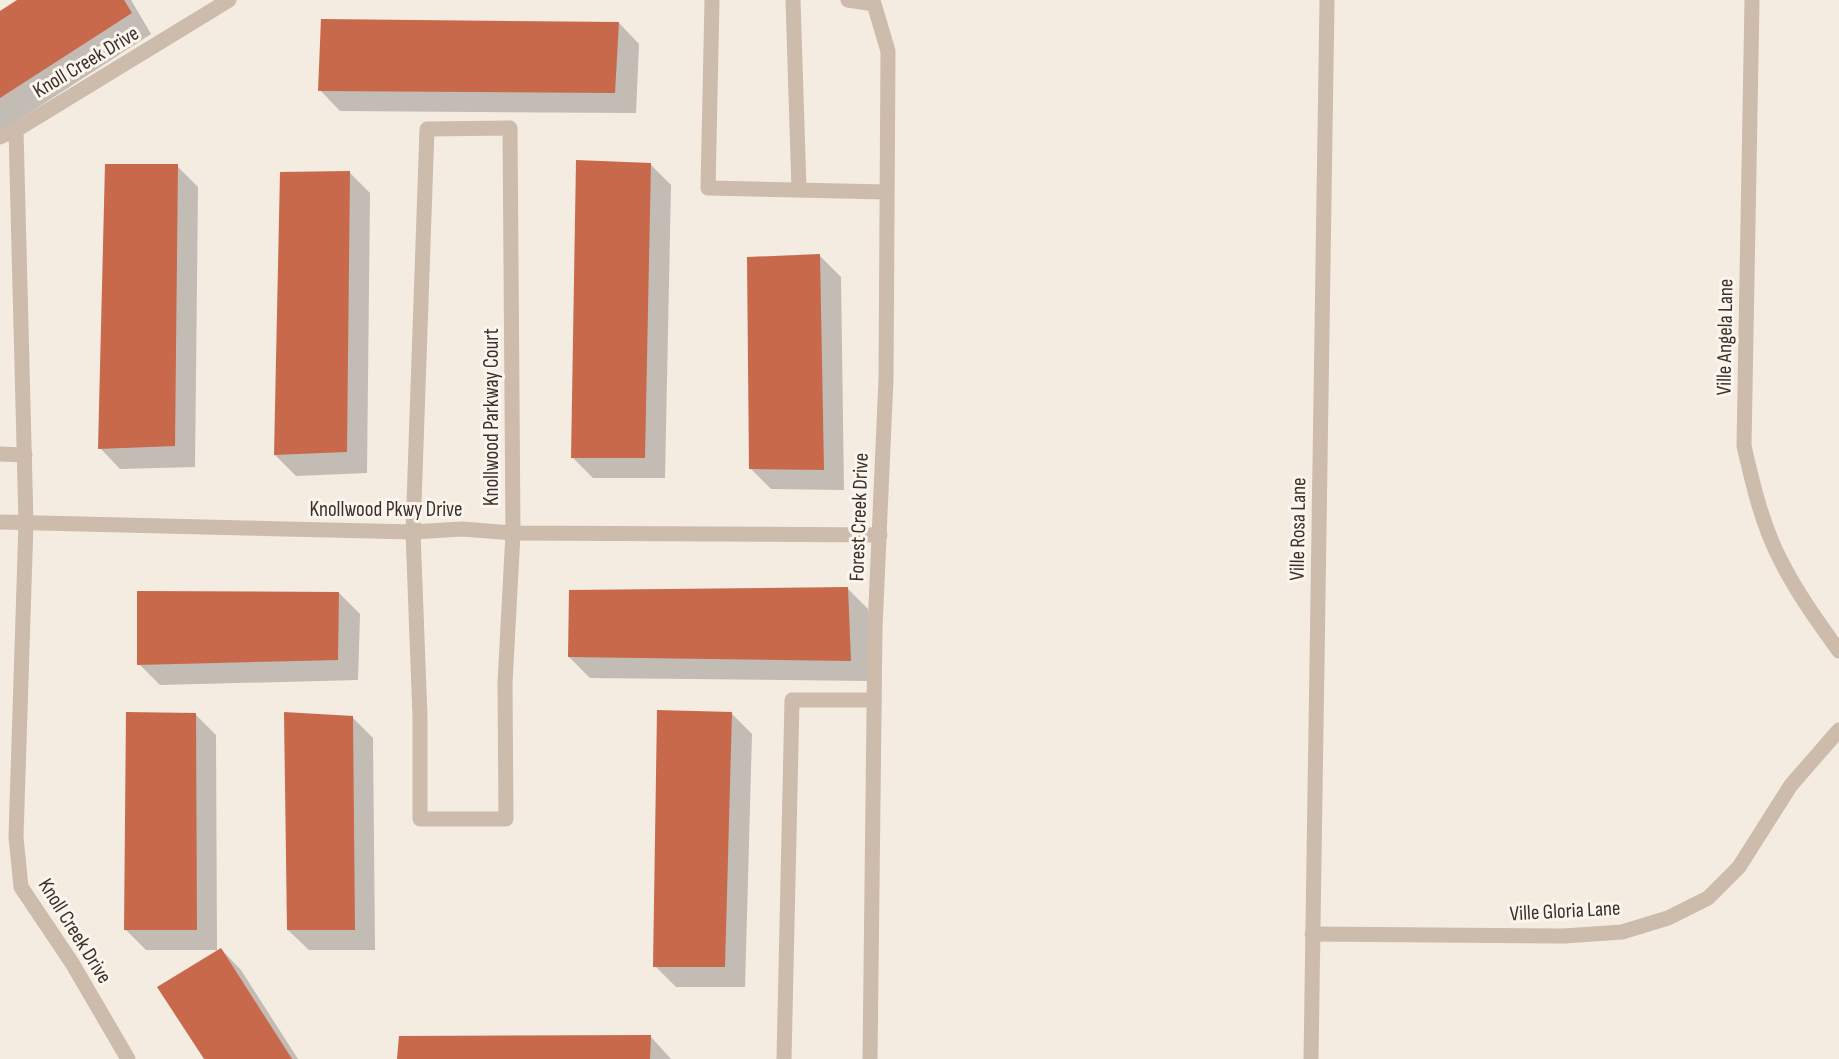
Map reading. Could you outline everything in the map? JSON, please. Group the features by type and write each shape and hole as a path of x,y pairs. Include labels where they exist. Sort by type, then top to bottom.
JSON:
{"street":[{"name":"Knoll Creek Drive","path":"128,1059 72,963 21,887 16,825 26,523 16,130 230,0"},
{"path":"712,0 708,188 886,192"},
{"path":"793,0 799,189"},
{"name":"Forest Creek Drive","path":"848,0 874,4 888,51 886,379 873,700 870,1059"},
{"name":"Ville Rosa Lane","path":"1311,1059 1327,0"},
{"name":"Ville Angela Lane","path":"1752,0 1744,446 1757,503 1780,561 1839,651"},
{"name":"Knollwood Parkway Court","path":"510,128 513,533 504,683 506,819 420,819 420,717 413,532 427,129 510,128"},
{"path":"0,137 16,130"},
{"path":"0,454 25,455"},
{"name":"Knollwood Pkwy Drive","path":"0,522 413,532 462,529 513,533 880,535"},
{"path":"784,1059 792,700 873,700"},
{"name":"Ville Gloria Lane","path":"1312,934 1564,936 1622,932 1668,918 1708,898 1739,867 1791,784 1839,730"}],"building":[{"path":"17,0 124,0 132,13 0,98 0,11"},
{"path":"321,19 619,22 615,93 318,91"},
{"path":"576,160 651,163 645,458 571,458"},
{"path":"105,164 178,164 175,446 98,449"},
{"path":"350,171 347,452 274,455 280,172"},
{"path":"820,254 824,470 749,469 747,257"},
{"path":"848,587 851,661 568,657 569,590"},
{"path":"137,591 339,592 338,660 137,665"},
{"path":"657,710 732,712 725,967 653,967"},
{"path":"126,712 196,713 197,930 124,930"},
{"path":"284,712 353,716 355,930 287,930"},
{"path":"221,948 292,1059 204,1059 157,987"},
{"path":"651,1035 650,1059 397,1059 399,1036"}]}
